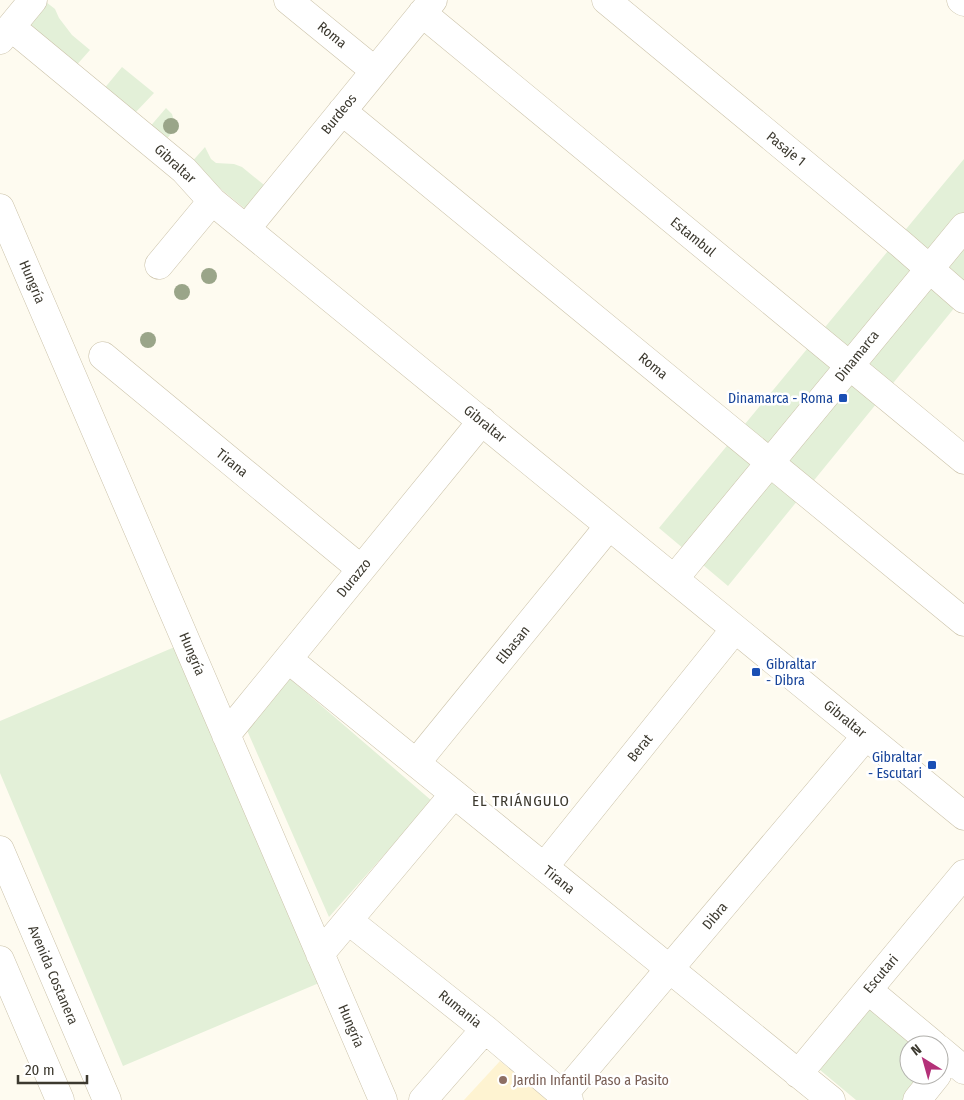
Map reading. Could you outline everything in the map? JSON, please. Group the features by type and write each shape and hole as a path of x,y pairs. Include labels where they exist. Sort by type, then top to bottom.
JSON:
{"street":[{"path":"3,34 33,0"},
{"name":"Roma","path":"288,0 375,71"},
{"name":"Pasaje 1","path":"606,0 901,244 964,299"},
{"name":"Burdeos","path":"246,229 427,7"},
{"name":"Estambul","path":"427,7 849,366 964,460"},
{"name":"Gibraltar","path":"3,34 184,170 212,201 964,816"},
{"name":"Roma","path":"342,111 964,622"},
{"path":"159,265 212,201"},
{"name":"Hungría","path":"0,208 383,1100"},
{"name":"Dinamarca","path":"674,579 964,227"},
{"name":"Tirana","path":"103,356 361,569"},
{"name":"Durazzo","path":"226,735 482,421"},
{"name":"Elbasan","path":"416,764 609,526"},
{"name":"Berat","path":"544,867 735,629"},
{"name":"Tirana","path":"288,659 830,1100"},
{"name":"Dibra","path":"566,1098 670,969 866,736"},
{"path":"320,954 454,794"},
{"name":"Avenida Costanera","path":"0,850 107,1100"},
{"name":"Escutari","path":"798,1074 964,874"},
{"name":"Rumania","path":"349,920 485,1029 566,1098"},
{"path":"0,960 60,1100"},
{"path":"868,990 916,1035"},
{"path":"423,1100 485,1029"},
{"path":"917,1100 928,1085"}],"shaded area":[{"name":"Jardin Infantil Paso a Pasito","path":"500,1061 547,1100 464,1100"}],"green space":[{"path":"46,2 55,9 59,18 72,35 90,50 74,68 26,25"},
{"path":"122,67 154,93 133,115 103,90"},
{"path":"166,108 172,114 176,128 164,142 148,129"},
{"path":"205,147 211,159 216,163 234,164 242,167 269,189 249,212 190,164"},
{"path":"964,159 964,296 728,586 659,528"},
{"path":"177,646 319,983 123,1066 0,773 0,721"},
{"path":"288,677 432,801 329,917 246,728"},
{"path":"868,1001 909,1035 899,1035 899,1085 920,1085 907,1100 856,1100 814,1065"}],"place":[{"name":"Dinamarca - Roma","path":"843,398"},
{"name":"Gibraltar - Dibra","path":"756,672"},
{"name":"Gibraltar - Escutari","path":"932,765"},
{"name":"Jardin Infantil Paso a Pasito","path":"503,1080"}],"district":[{"name":"EL TRIÁNGULO","path":"521,801"}]}
